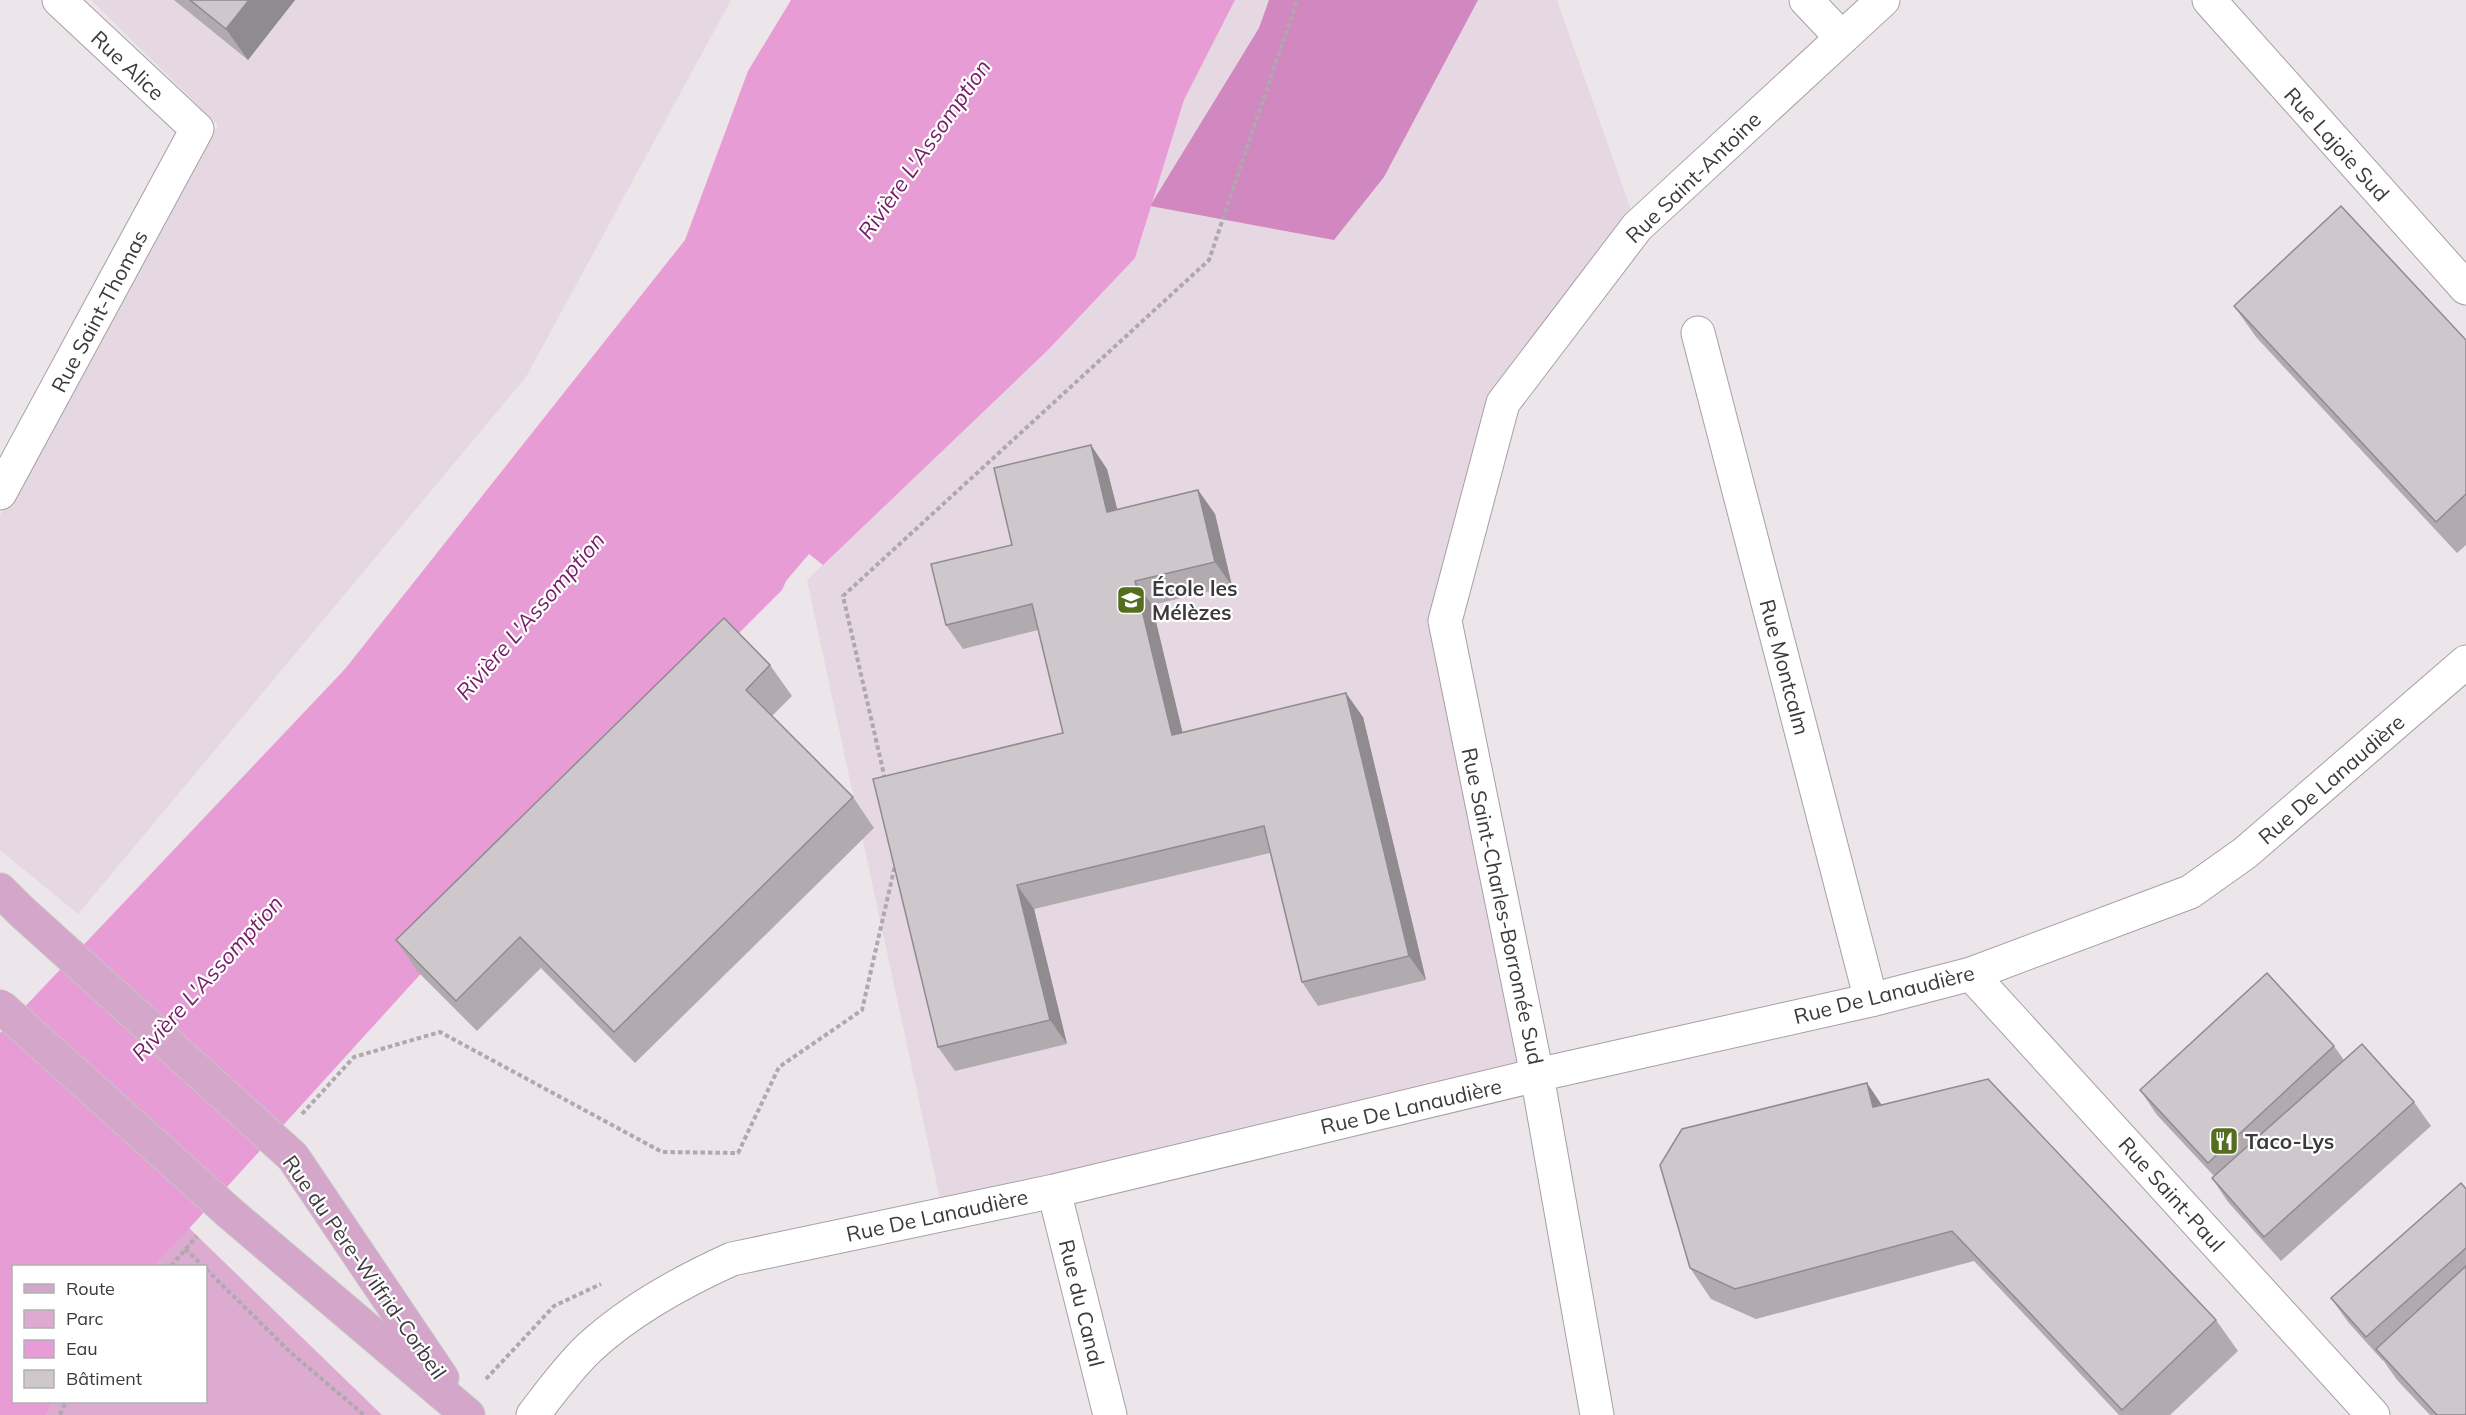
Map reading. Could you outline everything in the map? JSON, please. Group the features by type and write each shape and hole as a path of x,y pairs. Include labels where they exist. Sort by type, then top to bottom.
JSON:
{"main road":[{"name":"Rue du Père-Wilfrid-Corbeil","path":"10,900 293,1157 466,1413"},
{"name":"Rue du Père-Wilfrid-Corbeil","path":"0,1006 231,1214 466,1413"}],"street":[{"name":"Rue Alice","path":"59,0 197,129"},
{"path":"1806,0 1841,37"},
{"name":"Rue Saint-Antoine","path":"1503,403 1637,227 1883,0"},
{"name":"Rue Lajoie Sud","path":"2209,0 2466,288"},
{"name":"Rue Saint-Thomas","path":"0,493 197,129"},
{"name":"Rue Montcalm","path":"1698,333 1871,1000"},
{"name":"Rue Saint-Charles-Borromée Sud","path":"1503,403 1445,621 1538,1075 1597,1415"},
{"name":"Rue De Lanaudière","path":"532,1415 588,1349 625,1319 695,1276 732,1259 1054,1191 1538,1075 1871,1000 1971,974 2190,892 2245,853 2466,662"},
{"name":"Rue Saint-Paul","path":"1971,974 2373,1415"},
{"name":"Rue du Canal","path":"1054,1191 1110,1415"}],"path":[{"path":"886,786 883,763 843,597 1209,260 1297,0"},
{"path":"297,1120 354,1057 440,1032 662,1152 738,1153 779,1066 862,1010 896,858"},
{"path":"172,1265 200,1232"},
{"path":"185,1249 201,1265"},
{"path":"207,1271 289,1351 364,1415"}],"shaded area":[{"path":"91,0 731,0 526,377 78,914 0,850 0,515 218,125"},
{"name":"École les Mélèzes","path":"1235,0 1557,0 1637,227 1503,403 1445,621 1537,1075 943,1213 807,580 1048,350 1135,258 1184,100"},
{"path":"1269,0 1478,0 1384,177 1334,240 1150,206 1259,28"}],"green space":[{"path":"189,1228 382,1415 47,1415 52,1403 207,1403 207,1265 156,1265"}],"water":[{"name":"Rivière L'Assomption","path":"791,0 1235,0 1184,100 1135,258 1048,350 823,565 809,554 786,581 782,590 649,723 156,1265 12,1265 12,1403 52,1403 47,1415 0,1415 0,1033 345,669 685,240 748,71"}],"building":[{"path":"190,0 249,0 226,29"},
{"path":"2341,206 2466,340 2466,494 2436,522 2234,306"},
{"path":"1091,445 1107,512 1198,490 1215,562 1135,581 1172,735 1346,693 1409,956 1302,982 1264,826 1017,885 1050,1020 938,1047 873,779 1063,733 1032,604 946,625 931,564 1012,545 994,468"},
{"path":"724,618 770,665 746,690 853,797 614,1032 520,937 456,1001 396,940"},
{"path":"2267,973 2334,1046 2208,1163 2140,1090"},
{"path":"2362,1044 2414,1102 2264,1237 2212,1178"},
{"path":"1988,1079 2216,1320 2122,1410 1952,1231 1735,1289 1690,1268 1660,1165 1682,1129 1867,1083 1873,1107"},
{"path":"2461,1183 2466,1189 2466,1248 2366,1337 2331,1298"},
{"path":"2466,1266 2466,1415 2437,1415 2376,1349"}],"place":[{"name":"École les Mélèzes","path":"1131,600"},
{"name":"Taco-Lys","path":"2224,1141"}]}
